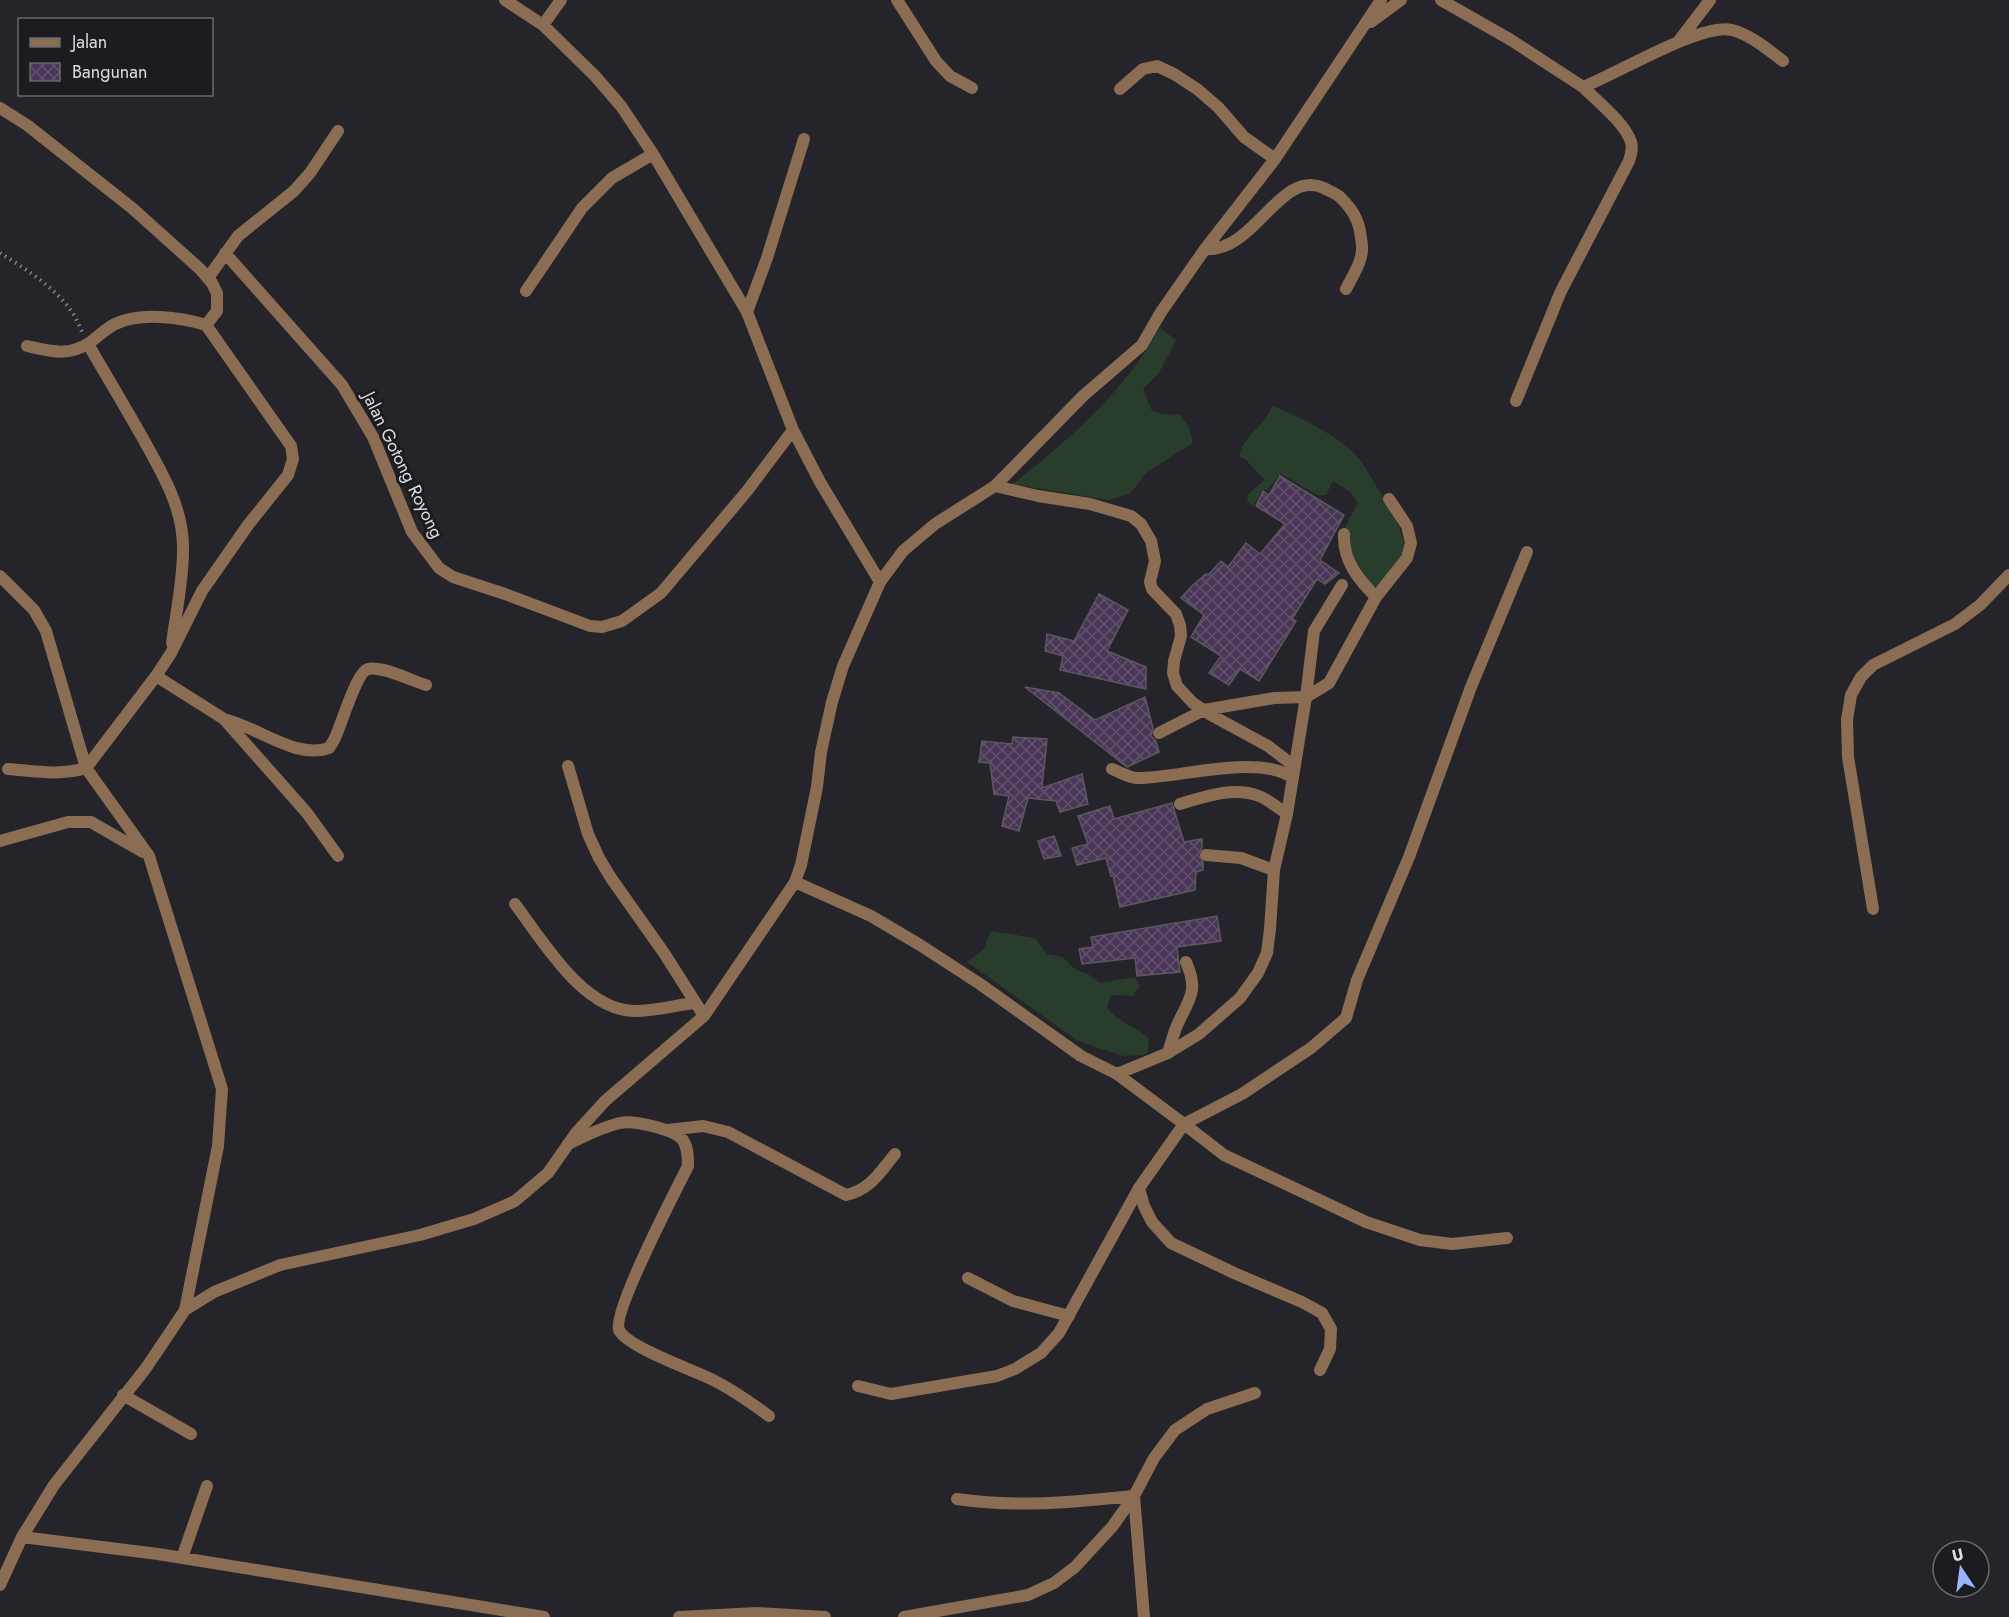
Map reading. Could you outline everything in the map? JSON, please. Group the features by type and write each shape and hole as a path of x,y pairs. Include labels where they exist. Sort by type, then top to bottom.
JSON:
{"street":[{"path":"505,0 543,25 621,106 652,154 747,312 793,430 820,482 880,582"},
{"path":"543,25 561,0"},
{"path":"897,0 936,61 950,76 972,88"},
{"path":"185,1310 214,1292 280,1265 420,1235 474,1219 515,1201 548,1173 568,1144 605,1101 704,1016 795,882 801,865 832,702 843,666 880,582 903,551 935,524 995,486 1083,396 1142,345 1161,312 1204,249 1275,159 1382,0"},
{"path":"1365,26 1401,0"},
{"path":"1441,0 1511,40 1583,87 1621,126 1631,142 1632,151 1629,161 1561,291 1516,401"},
{"path":"1677,43 1710,0"},
{"path":"1583,87 1677,43 1703,33 1730,29 1746,34 1783,61"},
{"path":"1120,89 1143,69 1157,66 1197,89 1218,107 1244,137 1275,159"},
{"path":"0,108 27,125 132,208 208,278 218,293 218,303 217,311 206,325"},
{"path":"208,278 238,236 294,191 338,131"},
{"path":"747,312 767,258 804,139"},
{"path":"526,291 582,208 612,178 652,154"},
{"path":"1204,249 1215,250 1232,244 1293,189 1309,184 1317,186 1336,194 1353,210 1359,228 1362,250 1360,260 1346,289"},
{"name":"Jalan Gotong Royong","path":"225,253 342,385 355,404 373,437 412,532 439,568 453,577 590,626 602,627 622,621 661,593 747,491 793,430"},
{"path":"8,769 55,773 74,772 86,768 156,676 171,653 202,591 248,525 288,475 293,459 291,446 206,325 189,320 162,317 129,320 115,324 88,344 63,353 27,346"},
{"path":"88,344 132,416 164,475 177,507 183,551 171,653"},
{"path":"995,486 1038,496 1090,504 1131,516 1141,524 1151,541 1155,561 1150,582 1152,588 1176,614 1180,625 1181,636 1173,673 1178,686 1184,694 1204,710 1268,746 1294,772"},
{"path":"1159,733 1204,710 1274,698 1306,697 1329,683 1376,597 1407,558 1411,543 1407,526 1389,499"},
{"path":"1344,534 1347,559 1359,580 1376,597"},
{"path":"858,1386 891,1395 997,1376 1015,1369 1041,1353 1059,1333 1139,1188 1184,1124 1242,1094 1311,1048 1346,1018 1357,980 1409,857 1471,687 1527,552"},
{"path":"1873,909 1848,757 1847,720 1851,695 1861,677 1873,665 1955,624 1980,605 2009,575"},
{"path":"0,1585 22,1537 54,1485 146,1368 185,1310 219,1146 222,1089 150,856 86,768 46,631 34,610 2,579"},
{"path":"1117,1074 1168,1053 1199,1034 1240,998 1258,973 1266,953 1270,929 1274,870 1287,814 1314,631 1342,585"},
{"path":"224,719 240,723 296,749 316,752 329,747 334,740 357,681 367,669 376,669 426,685"},
{"path":"156,676 224,719 307,813 338,856"},
{"path":"567,766 588,834 599,858 704,1016"},
{"path":"1112,769 1136,778 1241,767 1269,767 1286,773 1294,772"},
{"path":"1180,804 1217,794 1235,793 1258,796 1287,814"},
{"path":"0,841 68,822 91,822 150,856"},
{"path":"1206,855 1241,858 1274,870"},
{"path":"795,882 872,916 980,984 1081,1056 1117,1074 1224,1155 1366,1222 1420,1240 1452,1244 1507,1238"},
{"path":"515,904 575,982 591,996 611,1006 634,1012 695,1003"},
{"path":"1168,1053 1178,1022 1190,1002 1192,975 1186,962"},
{"path":"568,1144 623,1122 668,1130 703,1126 728,1132 846,1195 858,1193 872,1184 894,1154"},
{"path":"668,1130 682,1139 687,1149 688,1166 633,1282 620,1317 618,1325 620,1331 650,1352 738,1393 769,1416"},
{"path":"1139,1188 1152,1222 1171,1243 1322,1313 1331,1329 1330,1349 1320,1371"},
{"path":"968,1278 1013,1301 1068,1316"},
{"path":"904,1617 1028,1595 1054,1583 1075,1567 1112,1527 1134,1496 1154,1458 1174,1430 1207,1409 1255,1393"},
{"path":"123,1395 191,1434"},
{"path":"182,1558 207,1486"},
{"path":"957,1499 1011,1504 1050,1504 1134,1496"},
{"path":"1134,1496 1144,1617"},
{"path":"22,1537 182,1558 544,1617"},
{"path":"679,1617 757,1613 825,1617"}],"path":[{"path":"0,253 29,271 71,310 88,344"}],"green space":[{"path":"1160,328 1176,340 1159,373 1143,389 1152,411 1180,415 1189,427 1193,443 1146,473 1130,494 1108,500 1013,484 1075,432 1113,394 1146,351"},
{"path":"1272,406 1319,428 1352,451 1365,467 1388,505 1399,527 1406,551 1379,586 1373,586 1357,567 1344,529 1358,503 1350,492 1333,481 1326,495 1317,495 1281,474 1267,490 1262,490 1253,507 1248,502 1247,495 1265,480 1245,459 1239,457 1244,443 1264,420"},
{"path":"991,931 1035,938 1047,954 1063,957 1076,970 1088,974 1100,983 1135,977 1140,987 1134,996 1111,995 1107,1008 1149,1038 1148,1052 1144,1055 1123,1056 1078,1041 967,962 983,950"}],"building":[{"path":"1280,476 1344,515 1320,560 1339,573 1325,584 1317,579 1292,619 1296,621 1259,681 1240,669 1229,685 1209,673 1221,656 1191,637 1204,615 1181,598 1221,561 1228,567 1246,543 1260,554 1285,524 1256,506 1263,491 1269,495"},
{"path":"1099,594 1128,610 1107,651 1146,667 1146,689 1060,670 1063,656 1045,651 1047,634 1074,641"},
{"path":"1025,687 1059,693 1095,720 1145,697 1153,728 1151,736 1156,741 1159,752 1127,767"},
{"path":"1013,737 1047,739 1042,788 1082,774 1088,804 1060,812 1056,801 1028,798 1019,831 1002,826 1009,796 994,794 990,763 979,762 982,741 1012,744"},
{"path":"1172,803 1184,842 1202,839 1202,848 1198,855 1203,862 1203,870 1196,872 1195,890 1120,907 1106,858 1077,865 1072,848 1088,844 1078,816 1110,806 1114,819"},
{"path":"1054,836 1061,856 1044,859 1038,841"},
{"path":"1217,916 1221,941 1177,947 1180,972 1137,976 1135,958 1082,964 1079,949 1093,947 1091,937"}]}
